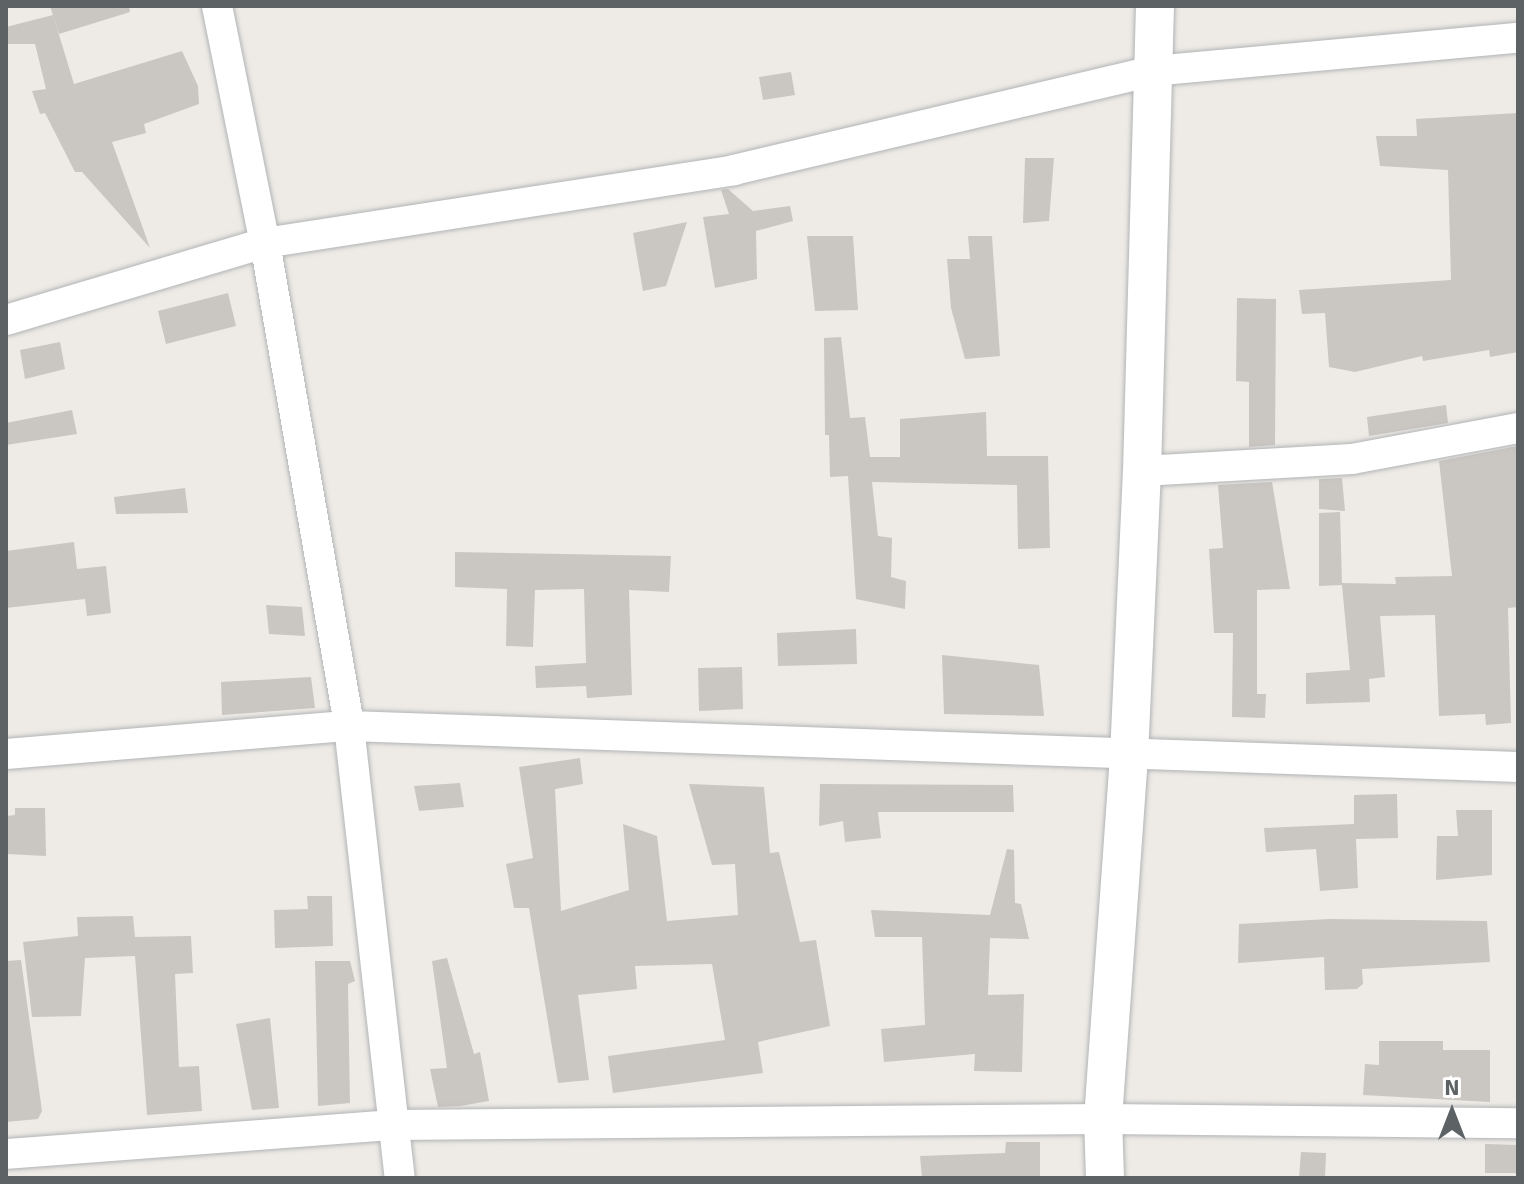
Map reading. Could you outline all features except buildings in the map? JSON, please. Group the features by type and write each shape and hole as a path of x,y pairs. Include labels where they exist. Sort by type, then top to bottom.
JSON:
{"street":[{"path":"217,6 265,243 349,726 400,1178"},
{"path":"1105,1178 1103,1119 1129,756 1142,471 1155,6"},
{"path":"6,320 265,243 734,170 1152,71 1518,38"},
{"path":"1142,471 1352,459 1518,428"},
{"path":"6,754 349,726 1129,756 1518,767"},
{"path":"6,1154 392,1125 1103,1119 1518,1123"}]}
